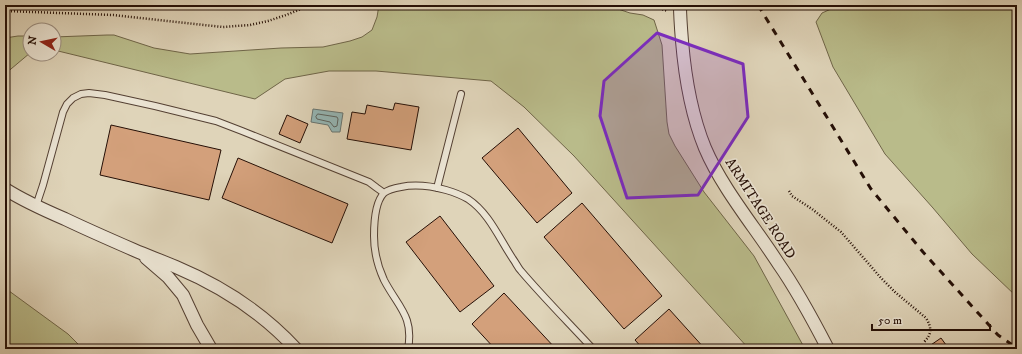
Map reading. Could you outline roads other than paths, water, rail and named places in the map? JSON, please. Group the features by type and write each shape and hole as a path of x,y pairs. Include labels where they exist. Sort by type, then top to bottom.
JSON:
{"street":[{"name":"ARMITAGE ROAD","path":"680,10 683,56 696,122 705,148 722,181 779,264 811,316 828,349"},
{"path":"5,189 36,206 178,268 233,296 263,318 296,349"},
{"path":"139,252 168,277 183,296 211,349"}],"lane":[{"path":"36,206 65,108 73,98 81,94 89,93 155,106 216,121 369,182 384,193"},
{"path":"437,188 461,94"},
{"path":"408,349 410,333 409,323 404,311 384,280 380,271 375,250 374,236 379,200 384,193 402,186 433,186 457,193 467,198 480,209 491,223 520,270 593,349"}],"water":[{"path":"313,109 343,113 340,132 332,132 328,125 311,122"}],"railway":[{"path":"758,5 871,189 923,252 998,335 1017,348"}]}
